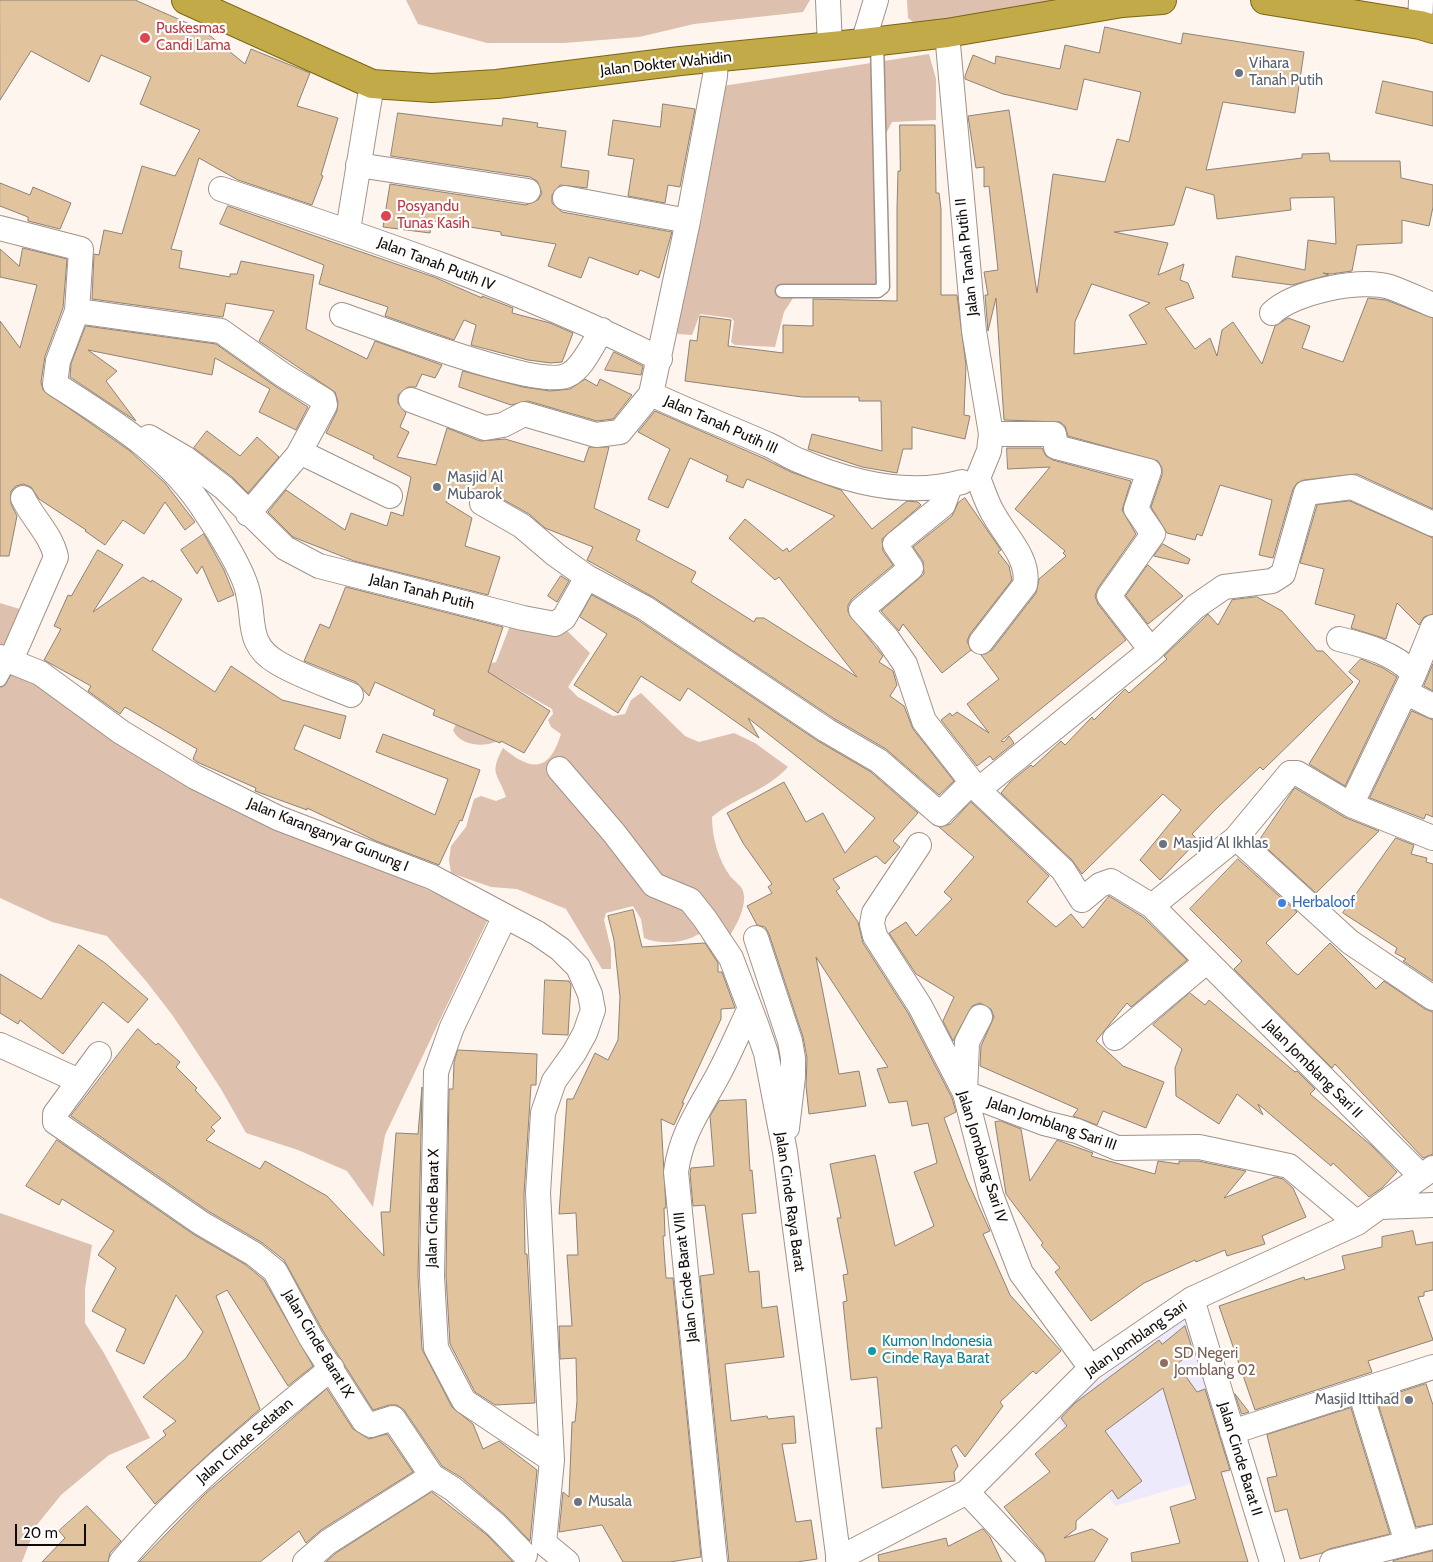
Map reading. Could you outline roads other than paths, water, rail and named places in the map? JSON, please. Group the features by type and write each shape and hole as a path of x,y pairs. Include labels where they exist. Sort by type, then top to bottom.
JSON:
{"highway":[{"name":"Jalan Dokter Wahidin","path":"186,0 372,84 432,88 468,87 716,58 830,47 947,32 1122,3 1162,0"},
{"path":"1265,0 1425,18"}],"street":[{"path":"828,0 830,47"},
{"path":"870,42 876,0"},
{"name":"Jalan Tanah Putih II","path":"947,32 974,331 990,434 989,451 978,478"},
{"name":"Jalan Tanah Putih III","path":"716,58 688,222 651,394 771,446 799,461 860,481 901,488 950,486 978,478"},
{"path":"348,230 372,84"},
{"path":"358,165 528,191"},
{"name":"Jalan Tanah Putih IV","path":"221,189 348,230 540,302 660,359"},
{"path":"565,198 688,222"},
{"path":"0,228 81,249 77,311 58,361 55,384 128,431 176,474 206,511 248,593 250,622 259,645 276,663 351,695"},
{"path":"1272,313 1287,301 1346,286 1365,284 1388,287 1433,305"},
{"path":"77,311 221,330 283,375 324,400 325,405 295,458 248,514"},
{"path":"342,315 473,361 556,378 568,376 576,369 602,330"},
{"path":"411,400 485,428 498,427 524,414 596,435 608,435 620,432 651,394"},
{"name":"Jalan Tanah Putih","path":"128,431 152,438 185,458 224,488 248,514 285,548 319,566 522,618 555,624 560,622 587,577"},
{"path":"990,434 1054,434 1056,447 1149,470 1136,509 1154,534 1109,596 1151,650"},
{"path":"295,458 390,496"},
{"path":"978,478 992,513 1021,558 1027,576 1025,586 981,642"},
{"path":"950,486 943,505 895,544 911,568 861,610 887,638 904,664 924,721 975,786"},
{"path":"482,502 522,526 556,555 587,577 645,608 826,730 879,761 940,814 1151,650 1195,607 1224,587 1272,581 1283,574 1306,493 1352,487 1433,524"},
{"path":"4,665 56,557 48,534 36,520 23,498"},
{"path":"1351,805 1410,683 1433,626"},
{"path":"1339,639 1372,647 1404,664 1410,683 1433,706"},
{"name":"Jalan Karanganyar Gunung I","path":"4,665 40,673 121,732 195,776 278,818 432,877 505,916"},
{"name":"Jalan Cinde Raya Barat","path":"559,769 614,833 654,885 690,900 700,912 731,958 750,1008 766,1054 785,1152 838,1561"},
{"path":"1152,906 1236,838 1290,773 1297,773 1351,805 1433,838"},
{"name":"Jalan Jomblang Sari II","path":"975,786 1063,870 1082,900 1100,885 1111,880 1152,906 1206,962 1427,1172"},
{"path":"1236,838 1350,942 1433,998"},
{"name":"Jalan Jomblang Sari IV","path":"919,845 874,913 872,924 875,936 920,1006 965,1092 990,1195 1021,1273 1091,1368"},
{"path":"505,916 518,921 560,948 578,967 590,994 592,1010 585,1033 574,1054 554,1082 543,1113 538,1193 552,1460 529,1553"},
{"name":"Jalan Cinde Barat X","path":"505,916 452,1027 436,1072 432,1276 436,1348 464,1400 552,1460"},
{"path":"756,938 790,1041 793,1058 785,1152"},
{"path":"1115,1038 1206,962"},
{"name":"Jalan Cinde Barat VIII","path":"715,1562 676,1172 678,1154 684,1134 717,1076 750,1008"},
{"path":"965,1092 967,1042 980,1017"},
{"path":"0,1045 79,1081"},
{"name":"Jalan Cinde Barat IX","path":"99,1054 55,1114 54,1122 76,1139 143,1181 201,1223 265,1261 275,1271 311,1338 332,1368 364,1421 371,1425 392,1418 432,1476 452,1489 529,1553 567,1562"},
{"name":"Jalan Jomblang Sari III","path":"965,1092 1044,1123 1077,1131 1117,1148 1199,1147 1289,1166 1357,1224"},
{"name":"Jalan Jomblang Sari","path":"838,1561 967,1492 1091,1368 1192,1299 1357,1224 1427,1172"},
{"path":"1381,1207 1433,1205"},
{"name":"Jalan Cinde Barat II","path":"1192,1299 1272,1562"},
{"path":"1232,1432 1433,1367"},
{"name":"Jalan Cinde Selatan","path":"121,1562 140,1539 225,1455 332,1368"},
{"path":"1360,1391 1407,1543"},
{"path":"305,1562 328,1542 432,1476"},
{"path":"967,1492 1033,1562"},
{"path":"1332,1562 1433,1537"}],"lane":[{"path":"782,291 878,291 883,287 870,42"}],"place":[{"name":"Puskesmas Candi Lama","path":"145,38"},
{"name":"Vihara Tanah Putih","path":"1239,73"},
{"name":"Posyandu Tunas Kasih","path":"386,216"},
{"name":"Masjid Al Mubarok","path":"437,487"},
{"name":"Masjid Al Ikhlas","path":"1163,844"},
{"name":"Herbaloof","path":"1282,903"},
{"name":"Kumon Indonesia Cinde Raya Barat","path":"872,1351"},
{"name":"SD Negeri Jomblang 02","path":"1164,1363"},
{"name":"Masjid Ittihad","path":"1409,1400"},
{"name":"Musala","path":"578,1502"}]}
